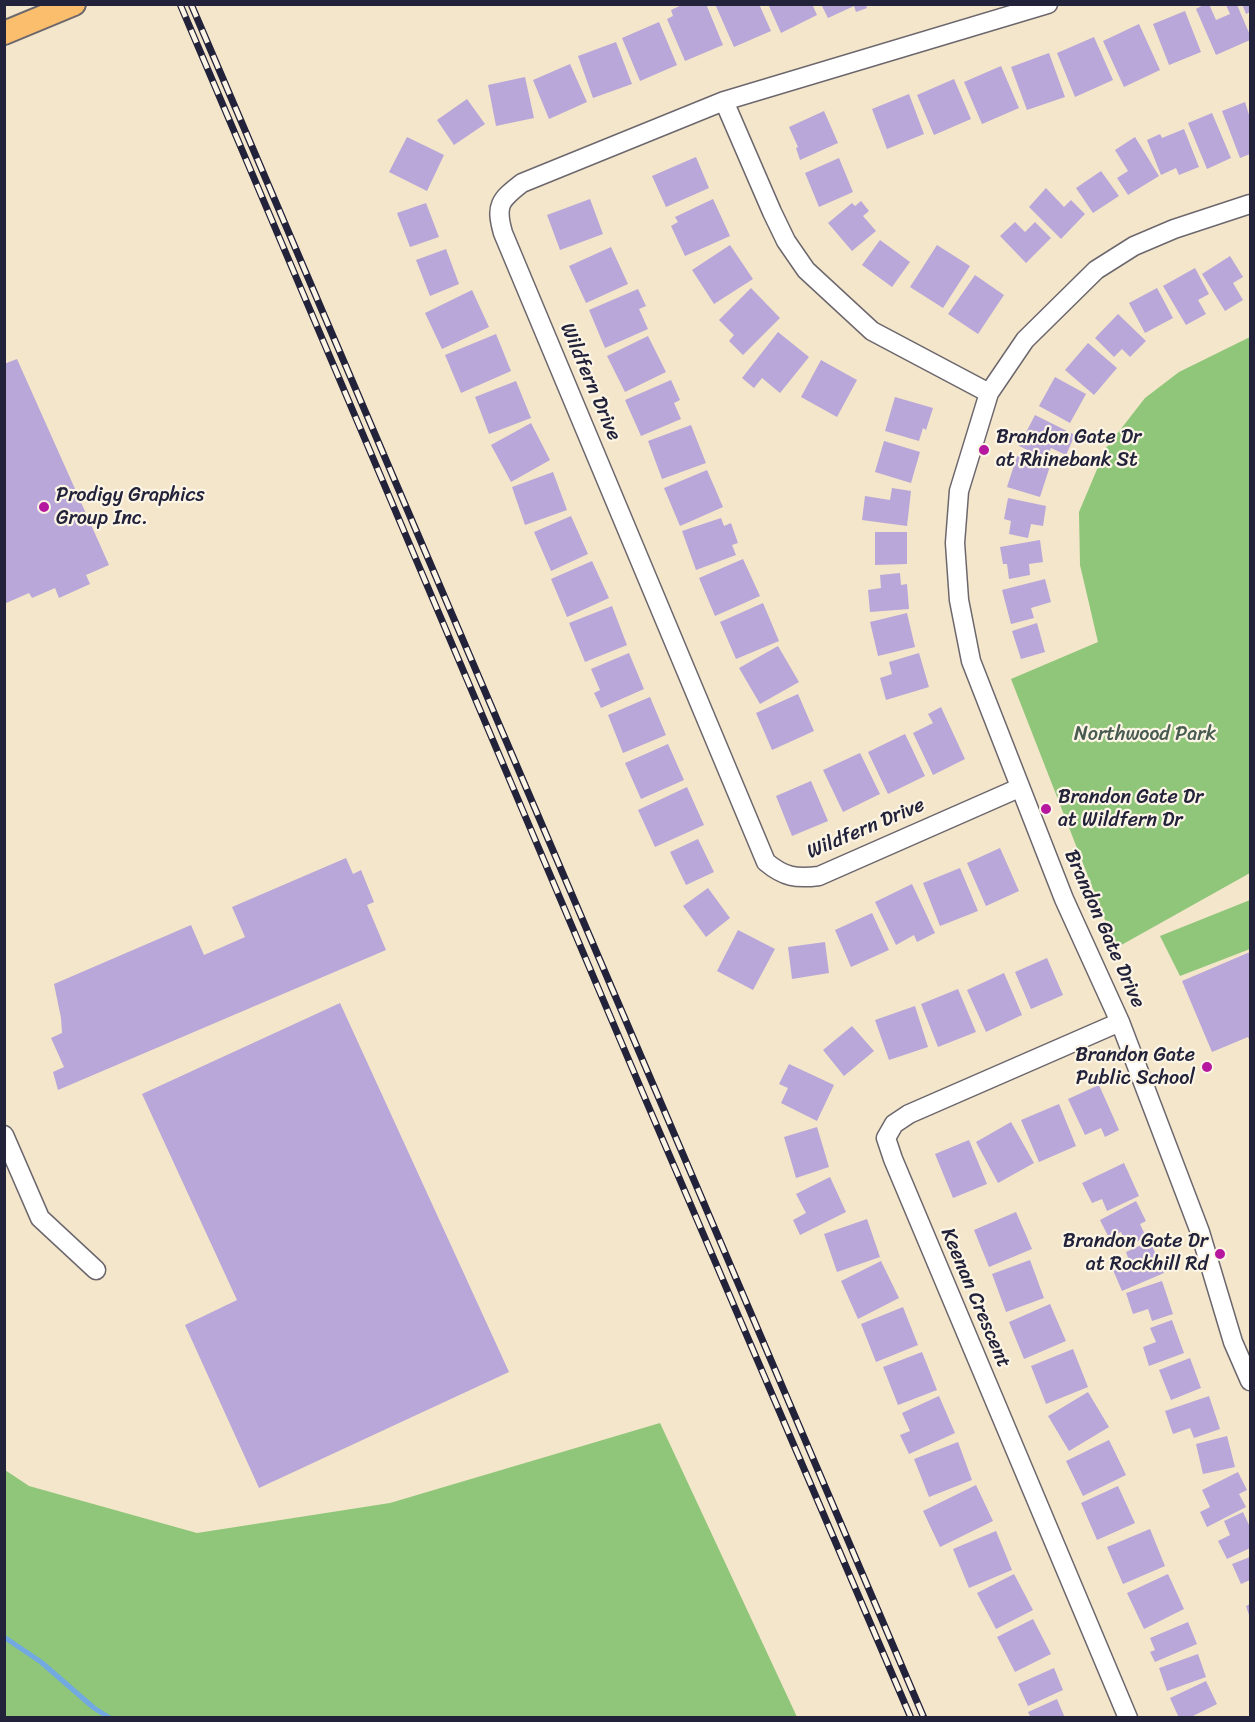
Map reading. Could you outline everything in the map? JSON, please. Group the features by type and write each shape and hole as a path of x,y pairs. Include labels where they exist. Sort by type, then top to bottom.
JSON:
{"main road":[{"path":"4,33 74,4"}],"street":[{"name":"Wildfern Drive","path":"1019,788 819,876 800,878 779,873 766,862 503,233 498,215 503,200 522,183 724,101 1048,4"},
{"path":"724,101 786,241 806,270 872,331 989,393"},
{"name":"Brandon Gate Drive","path":"1251,204 1174,229 1134,246 1096,270 1025,340 989,393 959,491 955,543 959,600 971,661 1064,899 1120,1022 1242,1339 1251,1381"},
{"name":"Keenan Crescent","path":"1120,1022 909,1114 894,1124 886,1138 1128,1718"},
{"path":"4,1135 40,1218 96,1270"}],"green space":[{"name":"Northwood Park","path":"1250,337 1250,873 1116,948 1011,679 1098,642 1080,565 1079,512 1106,448 1145,398 1179,372"},
{"path":"1250,900 1250,949 1180,976 1160,936"},
{"path":"660,1423 797,1717 5,1717 5,1470 29,1486 197,1533 390,1503"}],"building":[{"path":"684,4 706,4 723,45 685,61 667,19 673,16 671,10"},
{"path":"715,4 759,4 771,31 734,47"},
{"path":"768,4 812,4 817,15 781,33"},
{"path":"821,4 865,4 867,8 856,12 854,6 828,18"},
{"path":"1209,4 1216,20 1230,14 1226,5 1237,5 1250,40 1216,55 1196,9"},
{"path":"1242,4 1250,4 1250,12 1246,14"},
{"path":"1185,11 1201,52 1169,65 1153,24"},
{"path":"659,22 677,65 640,81 622,38"},
{"path":"1139,24 1160,70 1124,87 1103,41"},
{"path":"1094,37 1113,80 1075,97 1057,53"},
{"path":"616,42 632,84 593,98 578,56"},
{"path":"1049,53 1065,97 1027,110 1011,67"},
{"path":"570,64 587,102 549,119 533,80"},
{"path":"1001,66 1019,108 982,124 964,82"},
{"path":"525,77 534,118 496,126 488,85"},
{"path":"954,79 971,119 934,135 917,95"},
{"path":"909,94 924,134 887,149 872,109"},
{"path":"467,99 485,124 454,145 437,120"},
{"path":"1245,102 1250,118 1250,154 1240,158 1222,111"},
{"path":"824,111 838,143 800,160 796,148 798,147 789,127"},
{"path":"1212,113 1231,158 1207,169 1188,123"},
{"path":"1184,129 1199,167 1179,175 1176,168 1161,175 1147,140 1160,134 1162,138"},
{"path":"407,137 444,155 427,191 389,172"},
{"path":"1135,137 1159,176 1128,195 1117,178 1128,171 1115,150"},
{"path":"696,157 709,188 666,207 652,176"},
{"path":"839,158 853,192 819,207 805,173"},
{"path":"1101,171 1119,196 1093,213 1076,188"},
{"path":"1046,188 1064,207 1071,200 1085,214 1061,239 1029,207"},
{"path":"590,199 603,234 560,250 547,215"},
{"path":"713,199 730,236 685,256 671,226 678,222 675,217"},
{"path":"861,201 869,211 863,216 876,231 852,251 828,223 852,203 855,206"},
{"path":"426,203 439,237 410,247 397,213"},
{"path":"1015,222 1025,232 1035,222 1051,238 1026,263 1000,236"},
{"path":"880,240 910,262 892,287 862,265"},
{"path":"730,245 753,279 714,304 692,270"},
{"path":"937,245 970,266 943,308 910,287"},
{"path":"611,247 628,284 586,303 569,266"},
{"path":"446,249 459,284 430,296 416,260"},
{"path":"1230,256 1243,277 1233,283 1243,300 1225,311 1202,274"},
{"path":"1195,268 1209,294 1198,300 1206,314 1186,325 1163,286"},
{"path":"975,275 1004,295 978,334 948,314"},
{"path":"751,288 780,318 743,355 729,341 734,335 719,320"},
{"path":"1157,288 1173,318 1145,333 1129,303"},
{"path":"638,289 646,306 639,309 648,329 605,348 589,310"},
{"path":"472,290 489,327 442,349 425,313"},
{"path":"1118,314 1146,341 1130,357 1122,349 1114,357 1095,338"},
{"path":"778,332 809,357 780,393 762,378 754,388 742,378"},
{"path":"496,334 511,371 461,393 445,355"},
{"path":"648,336 666,372 625,392 607,356"},
{"path":"1088,343 1117,368 1094,395 1065,370"},
{"name":"Prodigy Graphics Group Inc.","path":"17,359 109,565 86,575 90,584 59,598 55,588 32,598 29,593 4,604 4,364"},
{"path":"821,360 857,380 837,417 801,397"},
{"path":"1055,377 1086,394 1070,423 1039,406"},
{"path":"671,380 680,400 674,403 681,419 641,436 625,400"},
{"path":"516,381 531,418 489,434 475,397"},
{"path":"895,397 933,408 926,430 923,428 919,441 885,431"},
{"path":"1035,415 1075,435 1066,455 1051,448 1046,459 1019,446"},
{"path":"531,423 550,460 511,482 491,445"},
{"path":"691,425 706,463 662,479 648,441"},
{"path":"884,441 920,452 911,483 875,472"},
{"path":"1017,456 1050,466 1040,497 1007,487"},
{"path":"707,470 723,507 680,526 664,488"},
{"path":"553,472 567,510 525,525 512,487"},
{"path":"892,488 911,491 907,526 862,520 865,496 890,500"},
{"path":"1008,498 1046,506 1043,526 1031,524 1028,538 1009,534 1011,521 1004,519"},
{"path":"571,516 588,554 551,571 534,532"},
{"path":"721,518 724,526 731,523 738,543 732,545 736,555 696,570 682,531"},
{"path":"875,532 907,532 907,564 875,565"},
{"path":"1040,540 1043,562 1029,564 1030,575 1009,579 1007,564 1003,564 1000,547"},
{"path":"743,559 760,596 715,616 699,578"},
{"path":"592,561 609,598 567,617 551,579"},
{"path":"900,573 901,585 907,584 909,609 870,612 868,590 881,588 880,575"},
{"path":"1045,579 1051,602 1031,608 1034,618 1011,624 1002,590"},
{"path":"763,603 779,641 736,659 720,622"},
{"path":"612,606 627,645 585,662 569,623"},
{"path":"907,613 915,647 878,656 870,622"},
{"path":"1037,623 1045,652 1021,659 1012,631"},
{"path":"778,646 799,682 760,704 739,668"},
{"path":"629,653 644,689 601,708 594,693 600,690 591,669"},
{"path":"919,653 929,687 886,700 880,678 892,674 889,662"},
{"path":"798,694 814,731 772,750 756,713"},
{"path":"650,697 666,735 623,753 608,715"},
{"path":"941,707 965,759 933,775 913,733 933,723 928,714"},
{"path":"905,734 925,776 888,794 868,752"},
{"path":"668,744 684,780 641,799 625,763"},
{"path":"860,753 880,794 843,812 823,770"},
{"path":"811,781 828,821 792,836 776,796"},
{"path":"687,787 704,825 655,847 638,810"},
{"path":"698,839 714,872 686,885 670,852"},
{"path":"1000,848 1019,891 986,906 967,863"},
{"path":"346,858 353,874 361,870 374,902 367,905 386,950 58,1090 53,1072 64,1067 51,1038 62,1033 54,984 191,925 204,955 245,937 232,907"},
{"path":"960,868 978,911 940,926 923,883"},
{"path":"912,884 935,933 917,942 914,935 896,945 875,902"},
{"path":"708,888 730,918 706,937 683,906"},
{"path":"872,913 889,950 851,967 835,930"},
{"path":"738,930 775,949 753,990 717,971"},
{"path":"825,942 829,973 792,979 788,947"},
{"path":"1250,952 1250,1042 1248,1037 1212,1052 1182,981"},
{"path":"1047,958 1063,995 1031,1009 1015,972"},
{"path":"1004,973 1022,1015 986,1032 967,990"},
{"path":"958,989 976,1032 938,1047 921,1004"},
{"path":"340,1003 509,1372 259,1488 185,1325 237,1300 142,1094"},
{"path":"915,1006 928,1047 889,1060 875,1020"},
{"path":"852,1026 874,1051 844,1076 823,1050"},
{"path":"789,1064 834,1085 817,1121 781,1103 788,1088 779,1084"},
{"path":"1099,1085 1119,1130 1105,1137 1101,1128 1085,1135 1068,1099"},
{"path":"1059,1104 1076,1146 1039,1162 1021,1120"},
{"path":"1011,1122 1034,1163 998,1183 976,1142"},
{"path":"817,1127 829,1167 796,1178 784,1137"},
{"path":"969,1140 987,1184 953,1198 935,1154"},
{"path":"1124,1163 1139,1196 1107,1211 1102,1199 1092,1203 1082,1183"},
{"path":"830,1177 846,1212 800,1235 793,1220 806,1213 796,1194"},
{"path":"1136,1201 1146,1221 1140,1224 1146,1237 1128,1246 1121,1232 1109,1238 1100,1220"},
{"path":"1016,1212 1032,1249 989,1267 974,1230"},
{"path":"867,1219 880,1257 837,1272 824,1234"},
{"path":"1150,1241 1164,1273 1122,1291 1113,1270 1130,1263 1126,1252"},
{"path":"1030,1260 1044,1298 1006,1312 992,1274"},
{"path":"881,1261 899,1298 858,1319 841,1281"},
{"path":"1162,1281 1173,1314 1152,1321 1148,1309 1133,1314 1126,1293"},
{"path":"1050,1304 1066,1341 1024,1359 1009,1322"},
{"path":"903,1307 918,1345 876,1362 861,1324"},
{"path":"1172,1320 1184,1353 1149,1366 1143,1347 1156,1342 1150,1328"},
{"path":"1073,1349 1088,1387 1046,1404 1031,1366"},
{"path":"922,1352 937,1390 898,1405 883,1367"},
{"path":"1190,1358 1201,1388 1171,1400 1159,1370"},
{"path":"1088,1392 1109,1427 1069,1451 1048,1416"},
{"path":"939,1396 955,1433 909,1454 900,1435 910,1431 902,1413"},
{"path":"1209,1396 1220,1429 1194,1438 1190,1428 1173,1434 1165,1411"},
{"path":"1227,1436 1235,1467 1203,1474 1196,1444"},
{"path":"1109,1440 1126,1475 1083,1496 1066,1461"},
{"path":"958,1442 972,1480 929,1497 914,1459"},
{"path":"1238,1472 1247,1490 1239,1494 1246,1507 1207,1527 1200,1512 1210,1507 1202,1490"},
{"path":"976,1485 993,1521 940,1547 923,1511"},
{"path":"1118,1486 1135,1523 1097,1540 1081,1503"},
{"path":"1243,1512 1250,1527 1250,1548 1227,1559 1218,1541 1230,1535 1224,1521"},
{"path":"1150,1529 1165,1566 1123,1584 1107,1547"},
{"path":"996,1531 1012,1570 969,1588 953,1549"},
{"path":"1250,1557 1250,1580 1241,1584 1232,1564"},
{"path":"1014,1574 1033,1610 996,1629 977,1593"},
{"path":"1168,1574 1184,1609 1144,1629 1127,1593"},
{"path":"1250,1604 1250,1618 1246,1606"},
{"path":"1033,1619 1051,1654 1015,1672 997,1637"},
{"path":"1188,1622 1197,1644 1155,1662 1150,1652 1155,1650 1150,1638"},
{"path":"1198,1654 1206,1677 1167,1691 1159,1668"},
{"path":"1054,1668 1063,1690 1028,1706 1018,1684"},
{"path":"1206,1681 1217,1704 1189,1718 1179,1718 1170,1698"},
{"path":"1057,1699 1065,1718 1031,1718 1028,1712"}],"waterway":[{"path":"4,1637 41,1662 94,1708 110,1718"}],"railway":[{"path":"180,4 911,1718"},
{"path":"191,4 924,1718"}],"place":[{"name":"Brandon Gate Dr at Rhinebank St","path":"984,450"},
{"name":"Prodigy Graphics Group Inc.","path":"44,507"},
{"name":"Brandon Gate Dr at Wildfern Dr","path":"1046,809"},
{"name":"Brandon Gate Public School","path":"1207,1067"},
{"name":"Brandon Gate Dr at Rockhill Rd","path":"1220,1254"}]}
